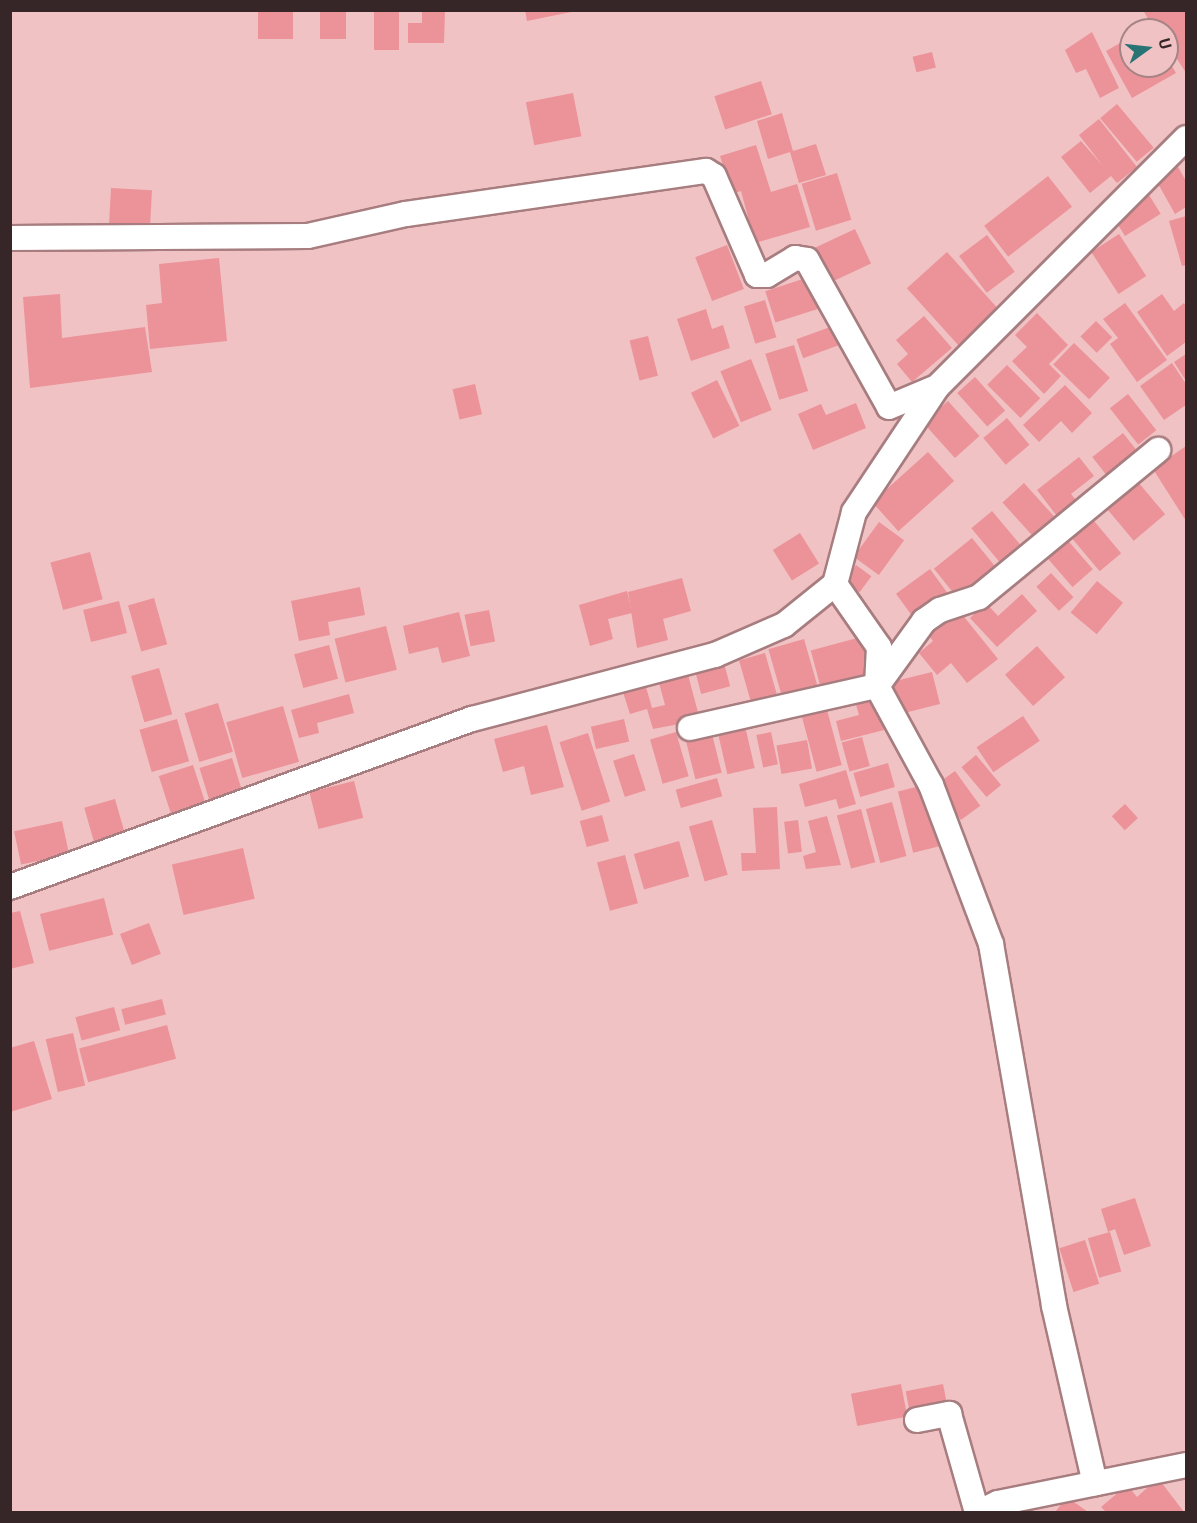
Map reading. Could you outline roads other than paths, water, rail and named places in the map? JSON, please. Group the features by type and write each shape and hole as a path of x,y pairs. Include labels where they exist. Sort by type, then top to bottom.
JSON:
{"street":[{"path":"10,887 472,719 715,655 784,625 836,584 854,512 937,387 1186,138"},
{"path":"10,238 308,236 406,214 706,171 714,176 757,275 765,276 795,258 807,260 889,407 937,387"},
{"path":"690,728 878,686 924,621 940,610 979,597 1158,450"},
{"path":"836,584 879,647 878,686 931,785 991,944 1054,1306 1095,1483"},
{"path":"917,1420 949,1414 979,1512 998,1503 1186,1464"}]}
